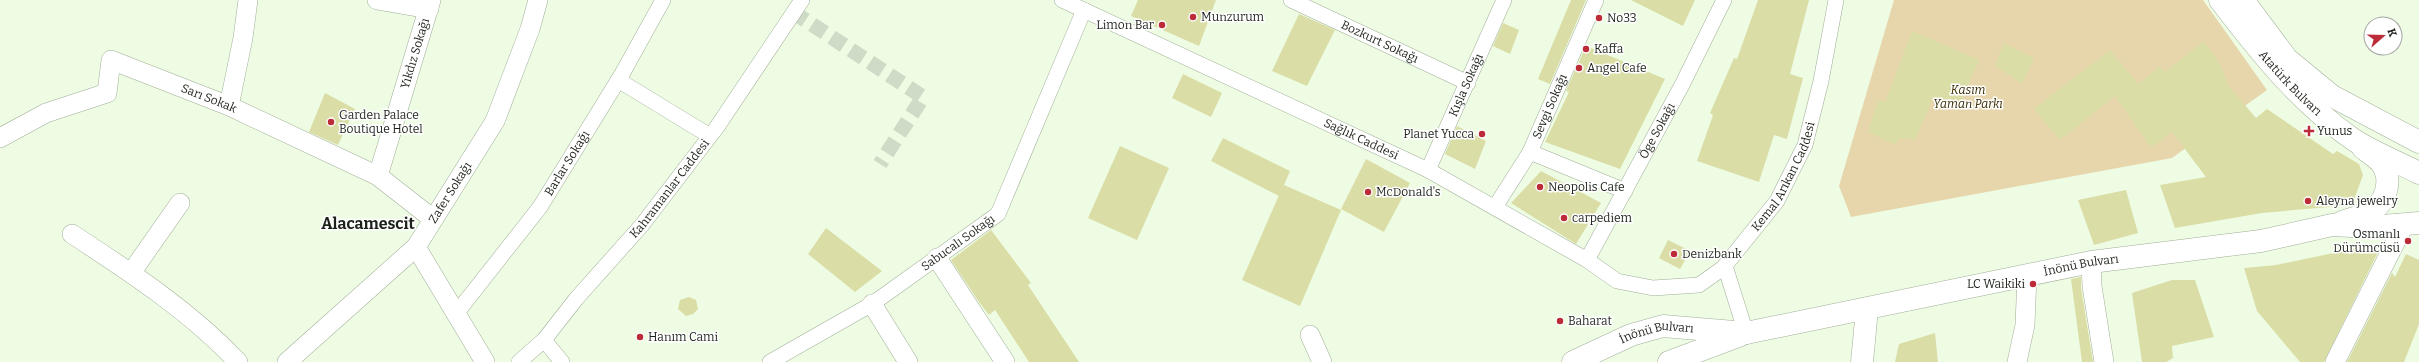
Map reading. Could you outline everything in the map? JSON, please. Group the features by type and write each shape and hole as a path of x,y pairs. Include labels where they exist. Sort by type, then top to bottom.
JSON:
{"street":[{"path":"229,106 244,38 248,0"},
{"path":"377,0 430,4"},
{"name":"Zafer Sokağı","path":"287,362 416,248 433,219 458,184 496,121 530,29 538,0"},
{"name":"Barlar Sokağı","path":"455,315 540,207 618,80 663,0"},
{"name":"Kahramanlar Caddesi","path":"519,362 544,340 576,299 642,225 710,136 802,0"},
{"name":"Sağlık Caddesi","path":"1062,0 1428,170 1587,260 1617,281 1653,288"},
{"name":"Bozkurt Sokağı","path":"1291,0 1468,83"},
{"name":"Kışla Sokağı","path":"1428,170 1504,0"},
{"name":"Sevgi Sokağı","path":"1495,207 1530,152 1596,0"},
{"name":"Öge Sokağı","path":"1587,260 1724,0"},
{"name":"Kemal Arıkan Caddesi","path":"1653,288 1699,286 1725,266 1777,200 1806,144 1821,81 1836,0"},
{"name":"Atatürk Bulvarı","path":"2220,0 2274,69 2325,117 2355,140 2419,173"},
{"name":"Atatürk Bulvarı","path":"2242,0 2287,59 2332,96 2419,142"},
{"name":"Yıkdız Sokağı","path":"378,176 430,4"},
{"name":"Sabucalı Sokağı","path":"770,362 872,304 998,214 1084,10"},
{"name":"Sarı Sokak","path":"0,138 46,113 107,93 111,60 229,106 378,176 433,219"},
{"path":"618,80 710,136"},
{"path":"2332,225 2370,212 2380,204 2387,187 2387,174 2382,163 2355,140"},
{"path":"1530,152 1625,190"},
{"path":"130,273 180,203"},
{"path":"2336,362 2412,224"},
{"name":"İnönü Bulvarı","path":"1669,362 1746,333 2091,262 2261,241 2332,225 2370,227 2412,224"},
{"path":"72,234 130,273 203,328 238,362"},
{"path":"416,248 455,315 485,362"},
{"path":"937,258 1005,362"},
{"path":"2091,262 2092,286 2104,362"},
{"path":"1725,266 1746,333"},
{"path":"2018,362 2025,325 2027,276"},
{"path":"872,304 908,362"},
{"path":"1862,362 1867,309"},
{"name":"İnönü Bulvarı","path":"1573,362 1631,335 1663,326 1746,333"},
{"path":"1310,335 1322,362"},
{"path":"544,340 562,362"}],"green space":[{"name":"Kasım Yaman Parkı","path":"1894,0 2203,0 2267,90 2172,158 1851,217 1839,186"}],"building":[{"path":"1138,0 1216,0 1199,46 1131,16"},
{"path":"1571,0 1586,0 1550,84 1538,79"},
{"path":"1631,0 1695,0 1683,26"},
{"path":"1758,0 1809,0 1790,74 1803,78 1787,139 1774,135 1759,182 1697,161 1713,115 1710,113 1734,58 1737,59"},
{"path":"1299,14 1335,30 1307,86 1272,71"},
{"path":"1503,23 1519,30 1510,54 1493,46"},
{"path":"1912,31 1979,60 1957,111 1933,99 1915,140 1899,138 1896,145 1868,132 1878,100 1885,102"},
{"path":"2204,41 2221,66 2228,85 2256,118 2267,109 2333,154 2337,151 2359,164 2363,175 2352,205 2262,213 2175,228 2160,185 2206,177 2172,132 2151,148 2115,96 2060,140 2034,109 2110,50 2138,84 2160,66 2165,72"},
{"path":"2004,43 2034,58 2022,84 1995,65"},
{"path":"1586,46 1665,79 1620,169 1545,142 1569,92 1566,91"},
{"path":"1183,74 1222,93 1211,117 1172,98"},
{"name":"Garden Palace Boutique Hotel","path":"325,93 355,109 338,145 309,132"},
{"path":"1457,126 1486,141 1475,169 1445,154"},
{"path":"1223,138 1290,171 1284,185 1341,210 1300,306 1242,280 1279,196 1211,161"},
{"path":"1120,146 1169,168 1137,240 1088,218"},
{"name":"McDonald's","path":"1366,159 1410,183 1384,232 1341,209"},
{"path":"1541,171 1601,203 1576,244 1511,203"},
{"path":"2126,190 2138,233 2094,245 2078,200"},
{"path":"826,228 882,271 855,292 808,254"},
{"path":"991,230 1031,283 1028,285 1079,362 1029,362 995,310 989,315 951,260"},
{"name":"Denizbank","path":"1668,240 1690,251 1680,269 1659,258"},
{"path":"2375,246 2378,252 2324,362 2300,362 2257,311 2244,268 2276,265 2338,252 2338,248"},
{"path":"2406,254 2419,260 2419,324 2404,362 2347,362 2392,273 2395,277"},
{"path":"2081,277 2081,288 2093,362 2082,362 2071,279"},
{"path":"2172,280 2195,280 2214,337 2172,346 2173,358 2166,362 2142,362 2132,293"},
{"path":"689,297 696,300 698,309 693,314 686,316 678,309 680,300"},
{"path":"1935,333 1938,362 1895,362 1899,344"}],"tunnel":[{"path":"793,12 923,97 880,164"}],"place":[{"name":"Munzurum","path":"1193,17"},
{"name":"No33","path":"1599,18"},
{"name":"Limon Bar","path":"1162,25"},
{"name":"Kaffa","path":"1586,49"},
{"name":"Angel Cafe","path":"1579,68"},
{"name":"Garden Palace Boutique Hotel","path":"331,122"},
{"name":"Yunus","path":"2309,131"},
{"name":"Planet Yucca","path":"1482,134"},
{"name":"Neopolis Cafe","path":"1540,187"},
{"name":"McDonald's","path":"1368,192"},
{"name":"Aleyna jewelry","path":"2308,201"},
{"name":"carpediem","path":"1564,218"},
{"name":"Osmanlı Dürümcüsü","path":"2408,241"},
{"name":"Denizbank","path":"1674,254"},
{"name":"LC Waikiki","path":"2033,284"},
{"name":"Baharat","path":"1560,321"},
{"name":"Hanım Cami","path":"640,337"}],"district":[{"name":"Alacamescit","path":"368,223"}]}
